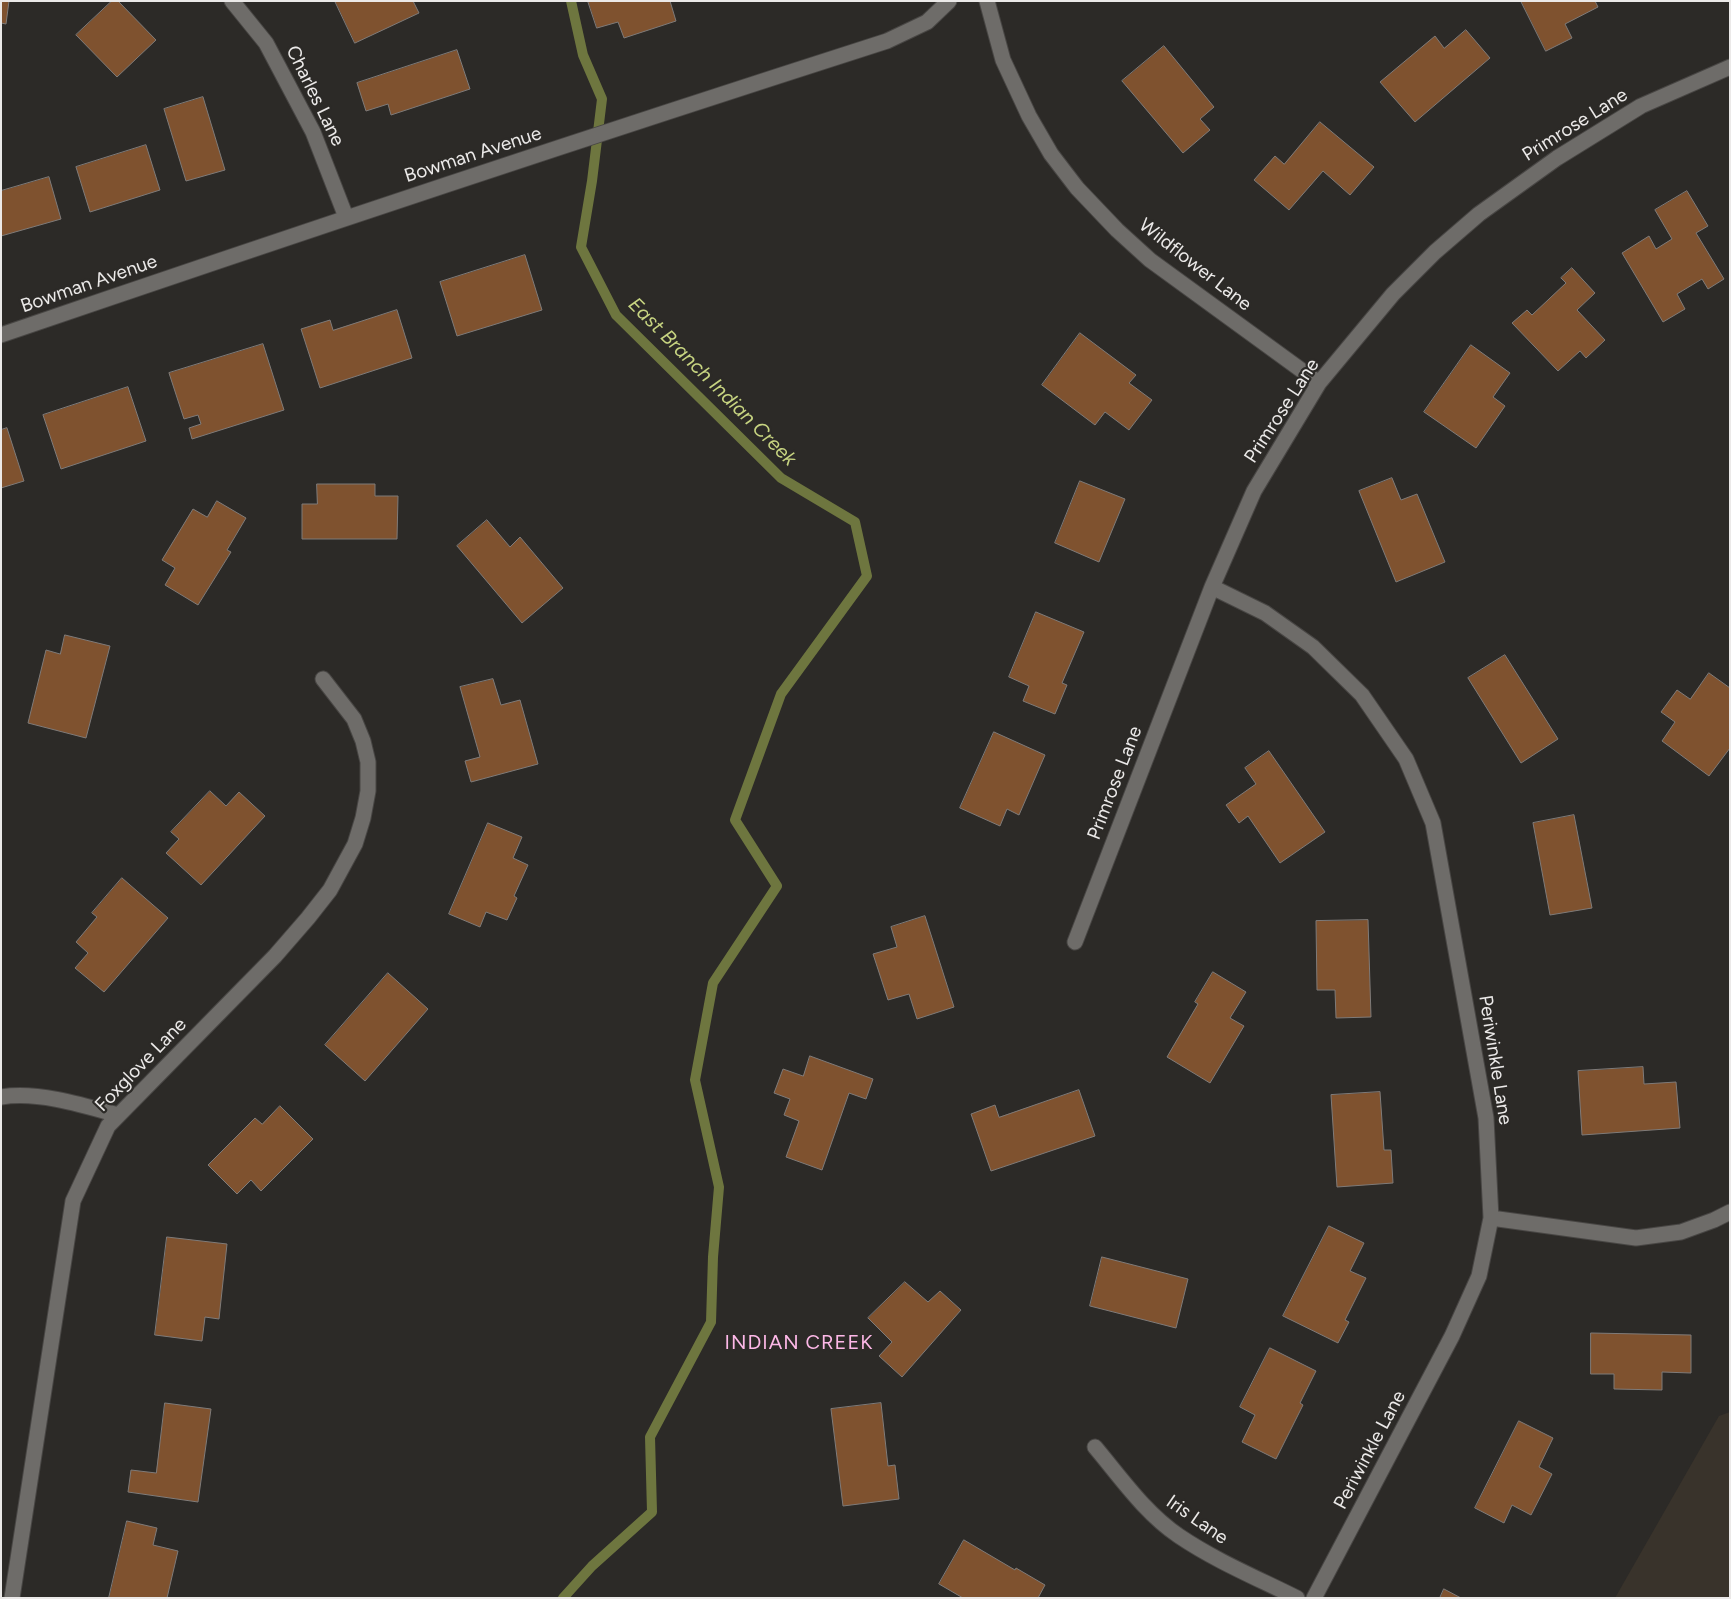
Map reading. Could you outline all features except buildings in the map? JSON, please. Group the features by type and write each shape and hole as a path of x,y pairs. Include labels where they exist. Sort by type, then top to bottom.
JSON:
{"street":[{"name":"Charles Lane","path":"232,1 266,43 288,83 313,132 346,217"},
{"name":"Bowman Avenue","path":"1,335 346,217 887,41 927,22 950,1"},
{"name":"Wildflower Lane","path":"987,1 1004,60 1029,116 1051,154 1077,188 1117,230 1150,260 1319,383"},
{"name":"Primrose Lane","path":"1076,942 1212,587 1254,491 1319,383 1393,294 1435,252 1479,214 1557,158 1642,106 1730,67"},
{"name":"Periwinkle Lane","path":"1212,587 1264,613 1312,648 1362,696 1406,759 1433,823 1486,1118 1491,1218 1479,1276 1452,1336 1314,1598"},
{"name":"Foxglove Lane","path":"12,1598 73,1200 108,1126 274,956 308,918 330,890 355,844 363,818 368,791 368,762 363,741 354,718 323,679"},
{"path":"1,1096 12,1095 66,1101 118,1115"},
{"path":"1491,1218 1636,1238 1681,1232 1730,1212"},
{"name":"Iris Lane","path":"1095,1447 1145,1506 1178,1535 1220,1560 1297,1598"}],"shaded area":[{"path":"1730,1412 1730,1598 1615,1598 1719,1416"}],"waterway":[{"name":"East Branch Indian Creek","path":"563,1598 592,1566 652,1512 650,1437 711,1322 713,1257 719,1187 695,1080 713,983 777,886 735,820 781,694 867,576 855,522 781,478 616,315 581,247 592,181 602,99 583,55 571,1"}],"district":[{"name":"INDIAN CREEK","path":"799,1343"}]}
